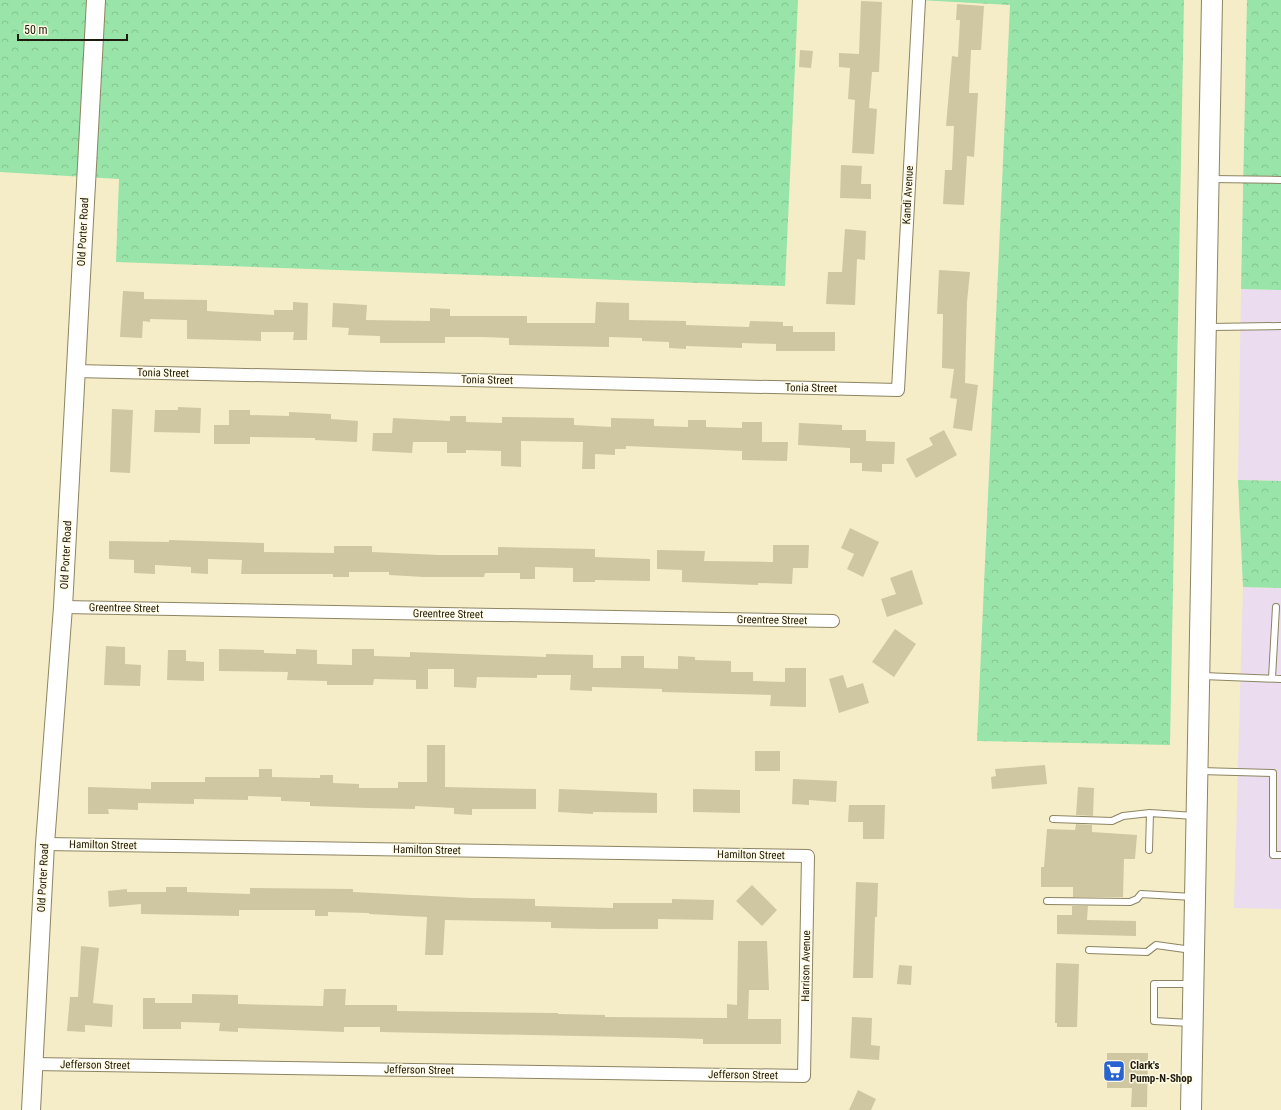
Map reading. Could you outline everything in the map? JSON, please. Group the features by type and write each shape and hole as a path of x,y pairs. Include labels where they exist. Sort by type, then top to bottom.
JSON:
{"main road":[{"path":"1191,1110 1212,0"}],"street":[{"name":"Old Porter Road","path":"31,1110 45,844 63,607 96,0"},
{"name":"Kandi Avenue","path":"898,390 919,0"},
{"name":"Tonia Street","path":"76,371 898,390"},
{"name":"Greentree Street","path":"63,607 832,621"},
{"name":"Hamilton Street","path":"45,844 808,856"},
{"name":"Harrison Avenue","path":"804,1076 808,856"},
{"name":"Jefferson Street","path":"33,1064 804,1076"}],"lane":[{"path":"1209,179 1281,180"},
{"path":"1207,327 1281,326"},
{"path":"1272,678 1276,607"},
{"path":"1199,676 1281,679"},
{"path":"1197,771 1273,773 1273,855 1281,855"},
{"path":"1053,819 1108,822 1123,816 1150,813 1196,816"},
{"path":"1149,850 1150,813"},
{"path":"1047,901 1130,902 1137,899 1140,894 1195,897"},
{"path":"1089,950 1147,952 1156,945 1194,950"},
{"path":"1192,1023 1154,1021 1154,984 1193,984"}],"shaded area":[{"path":"1241,289 1281,290 1281,481 1238,480"},
{"path":"1243,587 1281,588 1281,909 1234,908"}],"green space":[{"path":"0,0 798,0 785,286 116,262 119,179 0,172"},
{"path":"919,0 1184,0 1170,745 977,741 1010,5"},
{"path":"1247,0 1281,0 1281,290 1241,289"},
{"path":"1238,480 1281,481 1281,588 1243,587"}],"building":[{"path":"861,1 882,2 879,72 872,72 869,108 877,109 874,154 852,153 855,100 848,99 850,68 839,67 839,53 859,54"},
{"path":"957,4 984,6 981,50 971,50 969,93 978,93 974,157 967,156 964,205 943,204 945,170 952,170 954,126 946,126 952,56 958,57 960,20 956,20"},
{"path":"800,50 813,51 811,68 799,67"},
{"path":"841,165 862,166 861,184 871,184 871,199 840,198"},
{"path":"845,229 866,231 865,260 857,259 855,305 826,304 828,272 842,272"},
{"path":"939,270 970,272 967,302 965,383 978,385 972,431 953,428 957,399 950,398 954,369 942,368 943,314 937,314"},
{"path":"123,291 144,292 144,299 207,300 207,311 274,315 274,310 293,310 293,302 308,303 307,340 293,340 294,332 261,332 261,341 187,339 187,320 150,319 150,322 143,321 142,338 120,337"},
{"path":"596,302 629,303 629,320 686,321 686,325 749,327 750,321 783,322 783,326 793,326 793,332 835,332 835,351 776,351 776,344 742,343 742,348 686,346 686,349 669,348 669,342 642,341 642,338 609,337 609,347 509,345 509,338 483,337 445,337 445,343 380,343 380,336 348,335 349,328 332,327 333,303 367,305 366,320 430,321 430,308 450,309 450,316 527,316 527,323 595,323"},
{"path":"178,407 201,408 200,433 154,432 155,410 178,410"},
{"path":"112,409 133,410 130,473 110,472"},
{"path":"229,410 250,410 250,415 289,416 289,412 331,414 331,419 358,421 357,442 315,440 315,438 250,437 250,444 214,444 214,425 229,425"},
{"path":"450,416 466,416 466,422 502,423 502,417 574,418 574,425 611,427 611,418 654,419 654,426 688,427 688,420 706,420 706,427 742,428 742,422 762,422 762,442 788,442 787,461 742,460 742,451 626,446 626,449 615,449 615,455 595,454 595,469 582,469 583,442 521,441 521,467 501,466 501,451 466,450 466,453 447,453 447,442 413,442 412,453 372,451 373,433 392,433 393,418 450,421"},
{"path":"799,423 842,425 842,430 866,430 866,441 895,442 894,464 882,464 882,472 862,471 862,463 850,463 850,448 798,445"},
{"path":"944,430 957,455 916,478 906,459 933,445 929,438"},
{"path":"850,528 879,542 863,577 847,569 854,554 841,548"},
{"path":"169,540 264,543 264,552 334,553 334,546 372,546 372,552 439,555 498,555 498,547 595,549 595,557 650,559 650,581 595,580 595,582 573,582 573,568 535,567 535,579 520,579 520,573 485,573 484,577 424,577 389,575 389,572 349,572 349,577 333,577 333,574 241,574 242,560 208,559 208,574 191,573 191,567 155,565 155,574 134,573 134,560 109,559 109,541 169,542"},
{"path":"773,545 809,545 808,568 793,568 792,584 758,583 758,585 682,582 682,570 657,569 657,550 705,551 704,561 773,562"},
{"path":"912,570 923,604 887,617 881,599 896,594 890,578"},
{"path":"895,629 916,644 894,677 872,662"},
{"path":"106,646 125,647 125,664 141,665 140,686 104,685"},
{"path":"219,649 264,650 264,653 296,654 296,649 317,650 317,664 352,665 352,649 374,649 374,656 410,657 410,652 546,657 546,654 593,655 593,668 621,668 621,656 644,656 644,668 678,669 678,656 695,657 695,660 731,661 731,672 753,672 753,681 785,682 785,668 806,668 806,707 770,706 771,695 662,692 662,689 592,687 592,691 570,690 571,675 537,675 537,678 477,677 476,688 454,687 454,669 428,669 428,689 416,689 416,680 374,679 373,685 327,685 327,681 287,680 288,672 219,671"},
{"path":"168,650 186,650 186,661 204,662 204,681 167,680"},
{"path":"843,675 847,688 863,683 869,703 839,713 829,679"},
{"path":"427,745 445,745 445,787 536,789 536,809 472,809 472,815 454,814 454,808 415,806 415,809 310,806 310,802 281,801 281,797 248,796 248,800 194,799 194,804 138,803 138,810 108,809 109,814 88,814 88,787 151,789 151,782 205,782 205,777 259,777 259,769 272,769 272,777 320,778 320,775 333,775 333,783 359,784 359,788 398,788 398,782 427,782"},
{"path":"755,751 780,751 780,771 755,771"},
{"path":"1045,765 1047,784 992,789 991,777 996,776 995,769"},
{"path":"793,779 837,781 836,802 809,800 809,805 792,804"},
{"path":"1078,787 1094,788 1093,816 1076,815"},
{"path":"559,789 657,793 657,813 593,812 593,814 558,812"},
{"path":"693,789 740,790 740,813 693,812"},
{"path":"849,805 885,805 884,839 863,839 863,822 848,822"},
{"path":"1076,824 1092,825 1092,832 1137,835 1135,859 1124,859 1123,897 1073,897 1073,887 1041,887 1041,867 1044,867 1047,829 1075,830"},
{"path":"856,882 878,883 877,917 875,917 873,978 853,978"},
{"path":"752,885 777,910 762,926 736,901"},
{"path":"166,887 187,887 187,892 250,894 250,888 353,889 353,892 471,898 535,899 535,906 613,908 613,903 672,903 672,899 714,900 713,920 658,919 658,929 551,928 551,922 445,920 443,955 425,955 427,917 328,912 328,916 315,916 315,910 239,910 239,916 141,914 141,904 109,907 108,891 127,889 127,892 166,892"},
{"path":"1072,906 1088,906 1087,920 1136,921 1136,936 1057,934 1057,915 1072,915"},
{"path":"738,941 767,941 769,990 749,990 748,1019 781,1019 781,1044 703,1044 703,1039 676,1038 380,1032 380,1027 344,1027 344,1032 238,1028 238,1032 219,1031 220,1023 181,1022 181,1029 143,1029 143,998 155,998 155,1003 192,1003 192,994 238,995 238,1004 323,1006 324,989 346,989 345,1005 397,1005 397,1011 558,1013 605,1015 605,1017 727,1018 727,1004 737,1005"},
{"path":"81,946 99,948 93,1003 113,1005 112,1027 85,1025 85,1032 67,1031 70,997 78,997"},
{"path":"1056,963 1079,964 1077,1027 1057,1027 1057,1023 1055,1023"},
{"path":"899,965 912,966 911,985 897,984"},
{"path":"852,1017 872,1018 871,1045 880,1046 879,1060 850,1058"},
{"path":"1107,1053 1148,1053 1147,1107 1131,1107 1132,1088 1107,1088"},
{"path":"858,1090 876,1099 871,1110 849,1110"}],"place":[{"name":"Clark's Pump-N-Shop","path":"1114,1071"}]}
